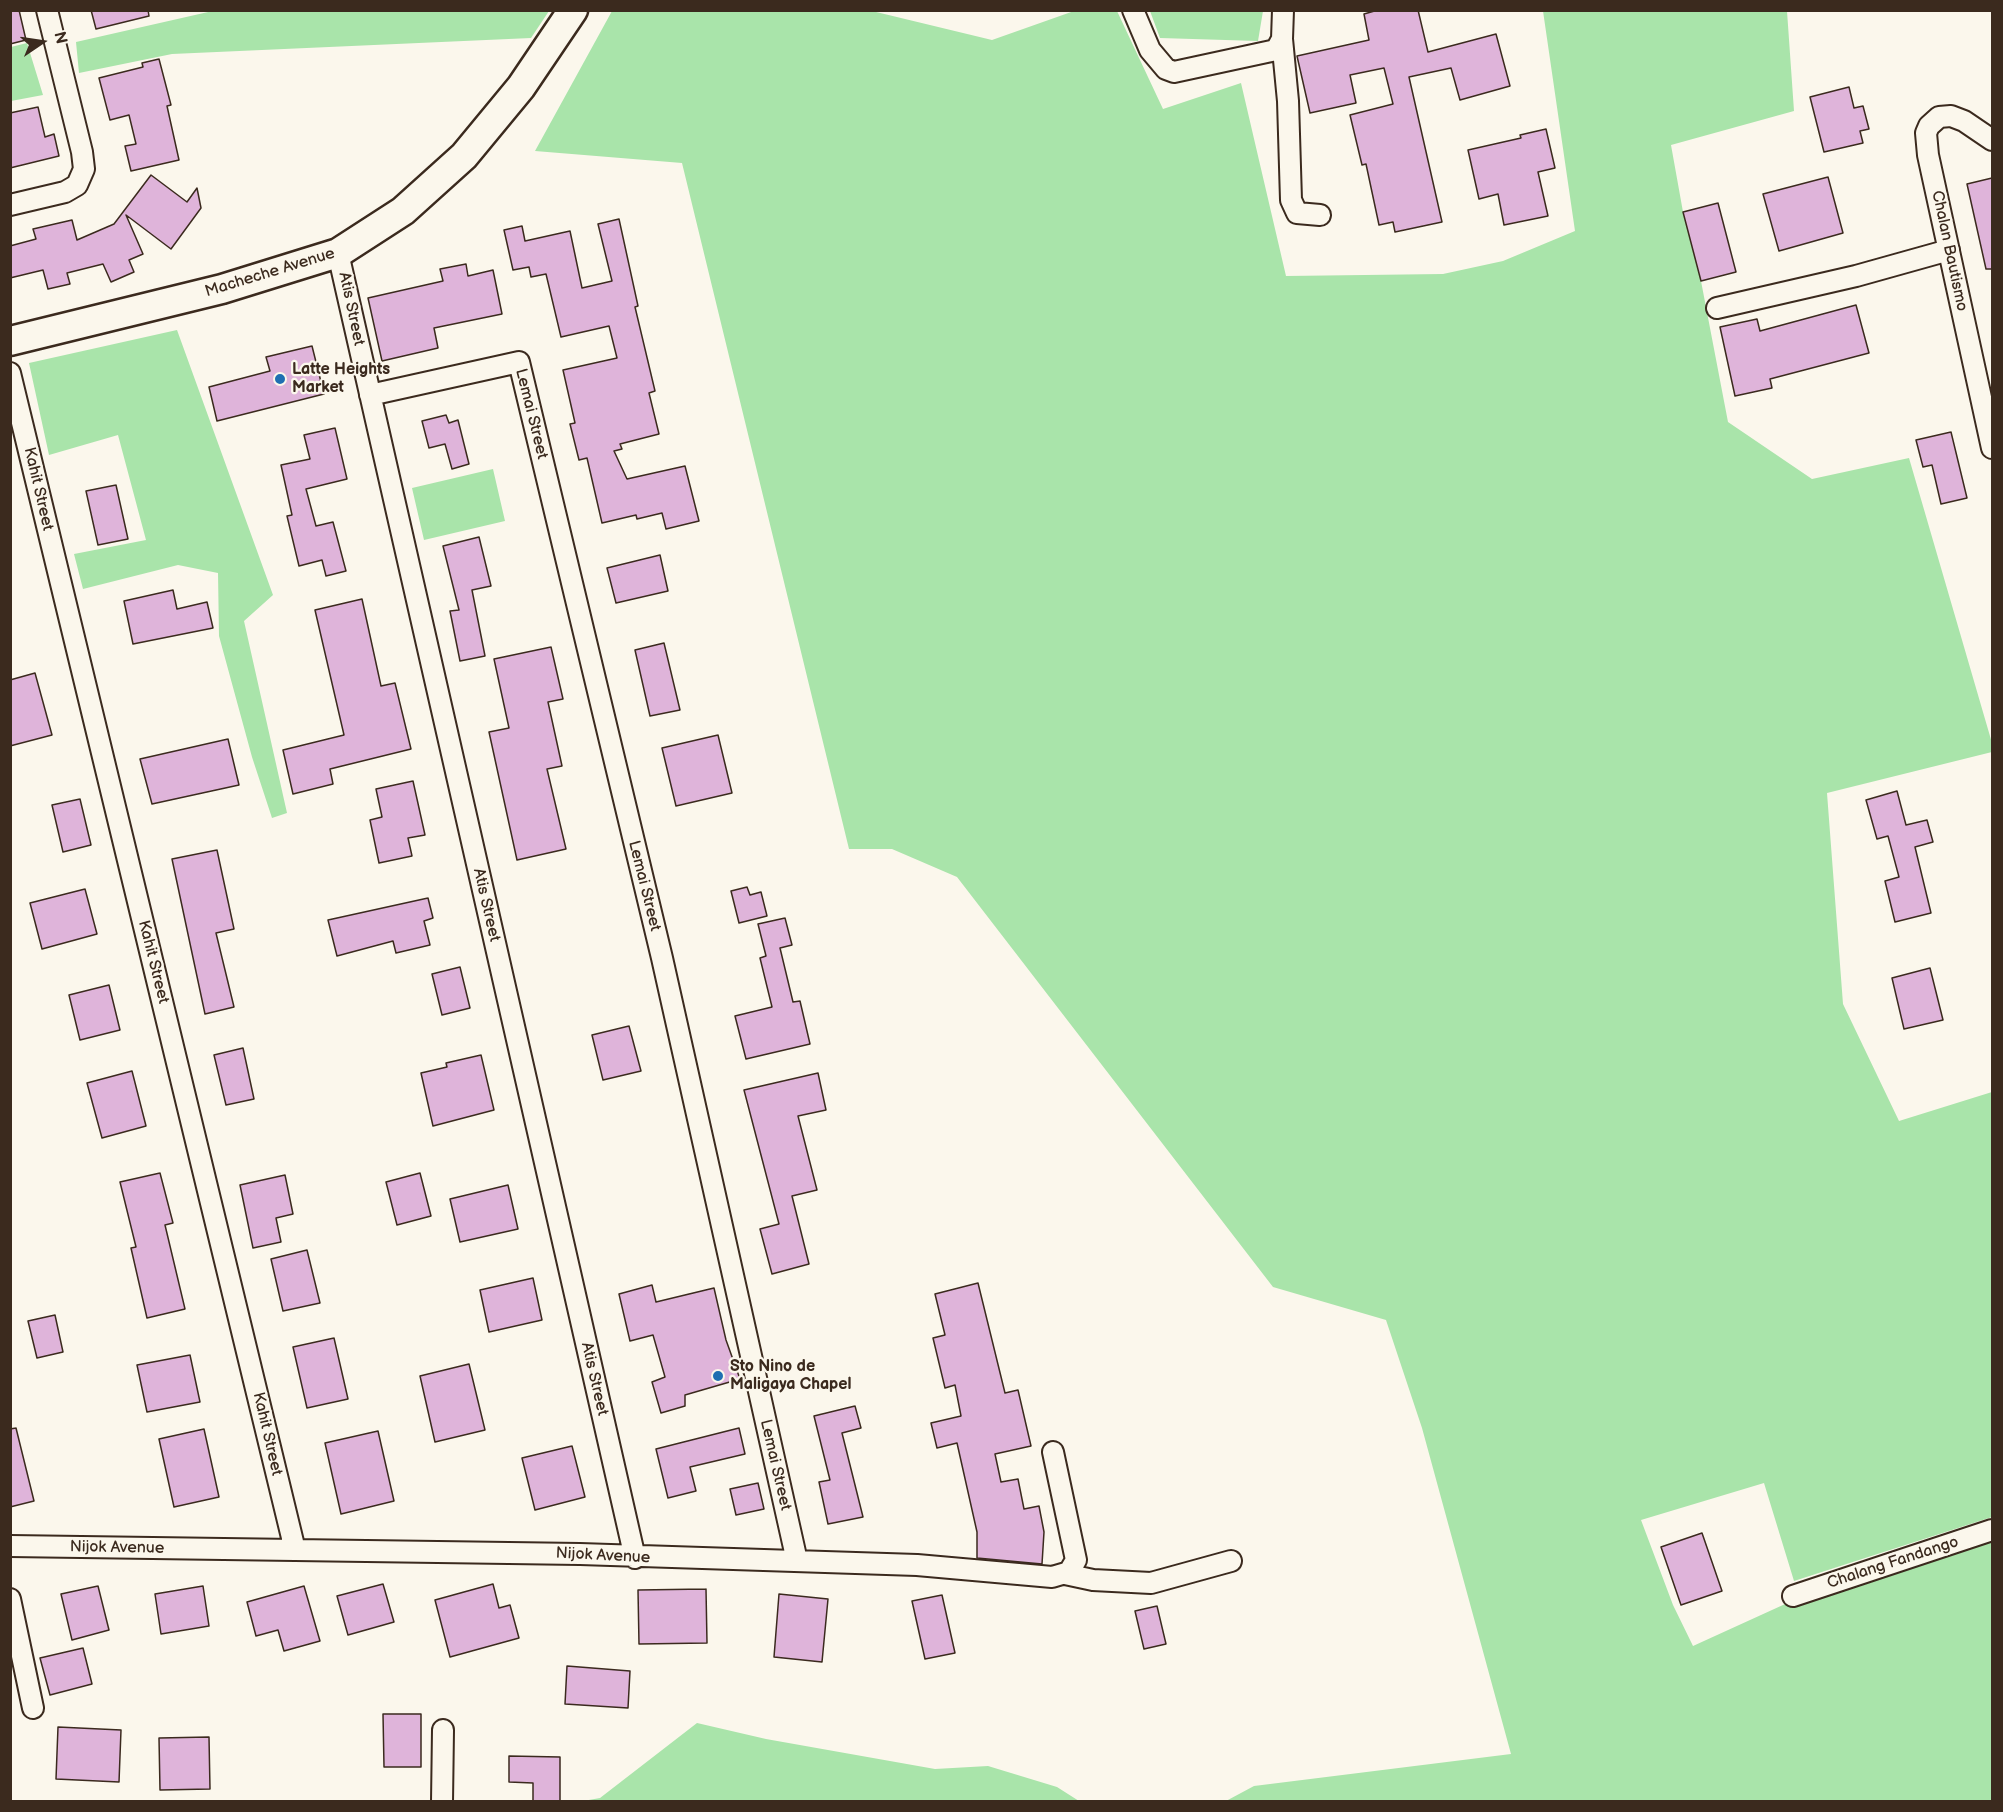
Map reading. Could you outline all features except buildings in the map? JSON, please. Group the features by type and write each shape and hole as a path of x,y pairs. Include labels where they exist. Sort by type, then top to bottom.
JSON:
{"main road":[{"name":"Macheche Avenue","path":"10,341 222,289 338,253 403,212 433,187 464,156 521,87 573,10"}],"street":[{"path":"10,205 65,192 77,185 84,169 82,152 47,10"},
{"path":"1133,10 1150,50 1160,64 1174,72 1263,55 1276,50 1282,39"},
{"path":"1283,10 1282,39 1288,101 1291,200 1297,213 1320,215"},
{"name":"Chalan Bautismo","path":"1992,140 1964,121 1951,116 1939,117 1929,126 1926,133 1928,155 1992,448"},
{"path":"1717,309 1856,276 1949,250"},
{"name":"Atis Street","path":"338,253 635,1558"},
{"name":"Lemai Street","path":"370,395 519,362 662,958 797,1561"},
{"name":"Kahit Street","path":"10,373 295,1550"},
{"path":"1053,1452 1076,1560 1074,1567 1065,1574"},
{"name":"Chalang Fandango","path":"1793,1596 1992,1530"},
{"name":"Nijok Avenue","path":"10,1546 474,1551 635,1558 923,1565 1017,1575 1052,1577 1065,1574 1093,1580 1151,1583 1231,1561"},
{"path":"10,1599 33,1708"},
{"path":"442,1802 443,1730"}],"green space":[{"path":"217,10 549,11 531,38 172,54 79,73 76,42"},
{"path":"1150,10 1263,11 1258,41 1160,38"},
{"path":"612,11 872,11 992,40 1074,11 1117,11 1163,109 1241,83 1286,276 1443,274 1503,261 1575,231 1543,11 1787,11 1794,111 1671,145 1683,212 1701,281 1728,422 1812,479 1909,458 1992,743 1992,752 1827,793 1843,1004 1899,1121 1992,1092 1992,1517 1794,1581 1764,1483 1641,1520 1673,1605 1693,1646 1829,1584 1992,1536 1992,1801 1226,1801 1254,1786 1511,1754 1422,1428 1386,1320 1273,1287 957,877 892,849 849,849 682,163 535,151"},
{"path":"27,43 43,95 11,101 11,47"},
{"path":"177,330 273,595 244,621 287,813 272,818 252,757 219,636 218,573 178,565 83,589 74,554 146,540 118,435 49,455 29,363"},
{"path":"493,469 505,521 424,540 412,488"},
{"path":"697,1723 766,1739 935,1769 988,1766 1057,1787 1079,1801 583,1801 600,1798"}],"place":[{"name":"Latte Heights Market","path":"280,379"},
{"name":"Sto Nino de Maligaya Chapel","path":"718,1376"}]}
